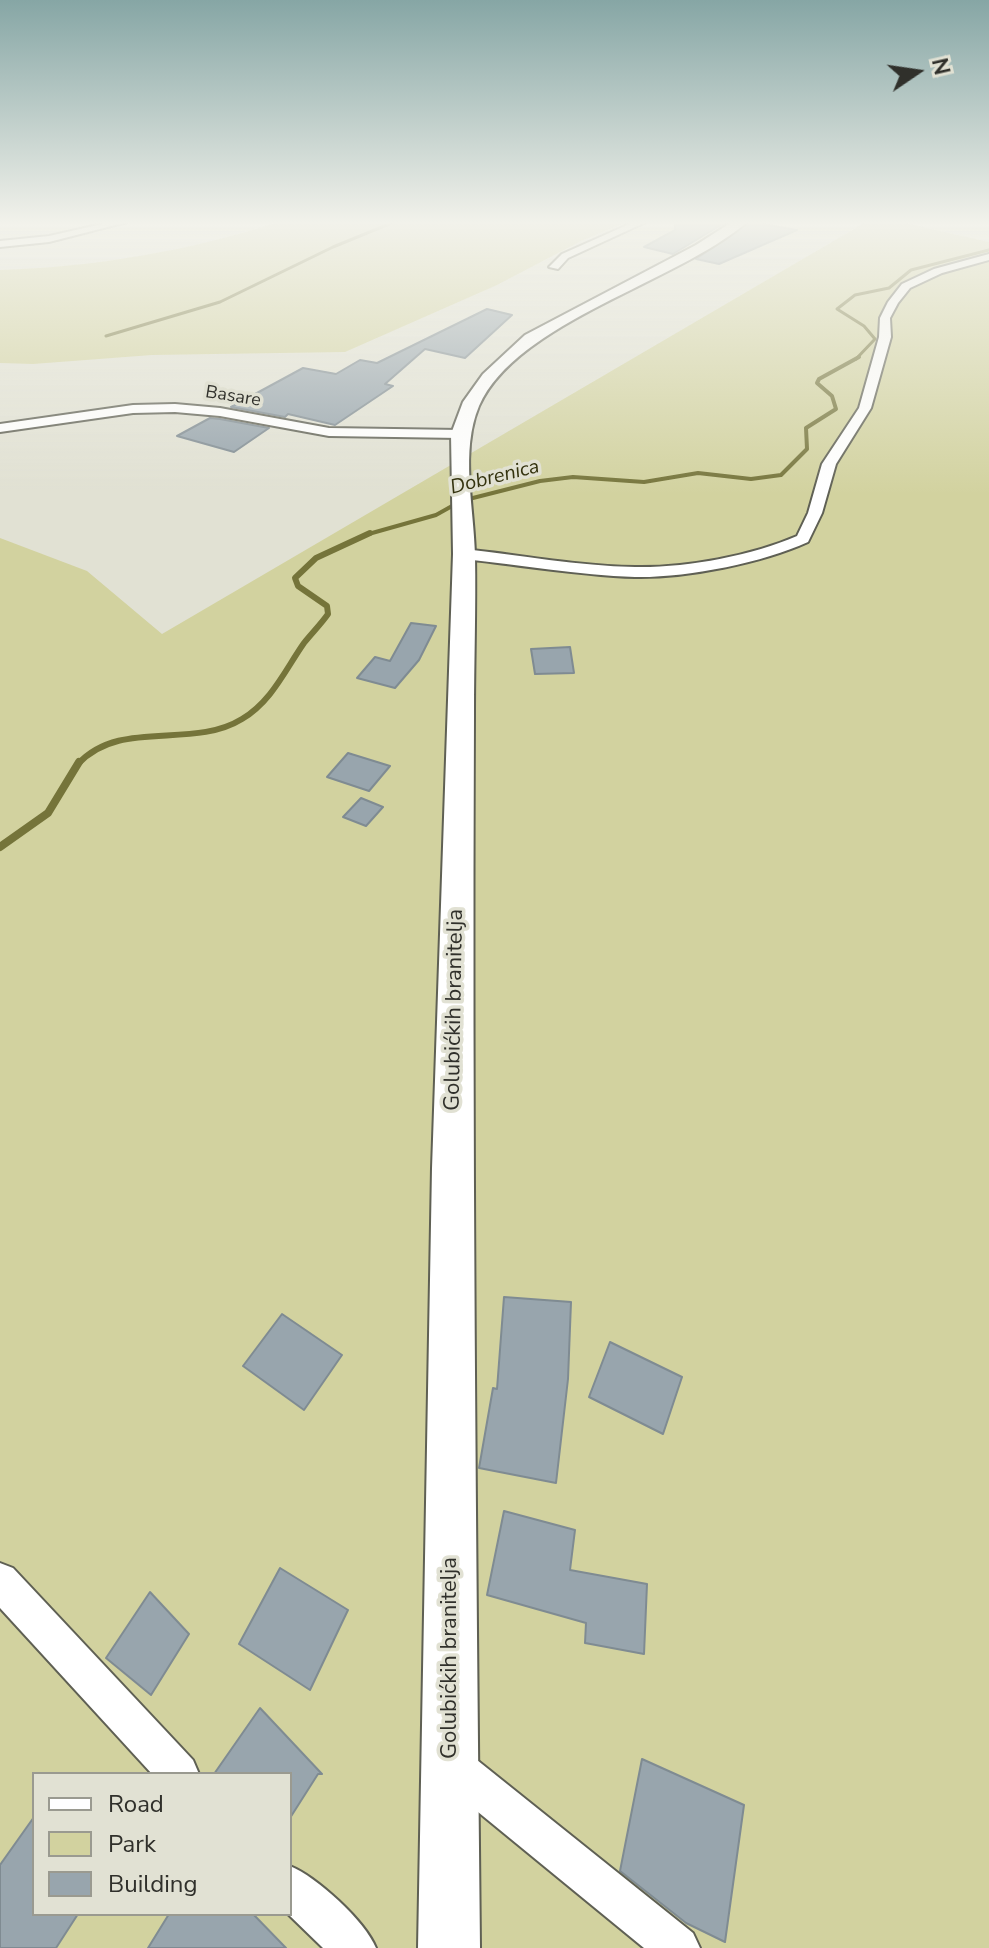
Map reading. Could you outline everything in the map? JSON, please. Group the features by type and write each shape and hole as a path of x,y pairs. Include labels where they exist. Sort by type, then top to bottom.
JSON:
{"street":[{"name":"Golubićkih branitelja","path":"449,1948 452,1168 464,548 460,434 472,402 489,378 531,338 578,313"},
{"path":"464,548 635,572 671,570 771,553 803,539 815,513 829,464 865,408 885,337 888,313"},
{"name":"Basare","path":"0,428 133,409 175,408 220,412 329,432 460,434"},
{"path":"0,1581 177,1772"},
{"path":"451,1765 678,1948"},
{"path":"292,1889 354,1948"}],"green space":[{"path":"0,313 434,313 345,352 152,355 33,364 0,363"},
{"path":"711,313 989,313 989,1948 0,1948 0,538 87,571 162,634"}],"building":[{"path":"479,313 512,315 465,358 425,349 385,384 393,386 335,425 288,414 285,417 231,407 303,368 336,374 360,360 377,363"},
{"path":"210,418 269,428 234,452 177,436"},
{"path":"411,623 436,626 419,660 395,688 357,678 375,657 390,661"},
{"path":"570,647 574,673 535,674 531,649"},
{"path":"348,753 390,766 369,791 327,777"},
{"path":"361,798 383,807 366,826 343,817"},
{"path":"504,1297 571,1302 568,1379 556,1483 479,1468 493,1388 497,1389"},
{"path":"282,1314 342,1355 304,1410 243,1366"},
{"path":"610,1342 682,1377 663,1434 589,1397"},
{"path":"504,1511 575,1530 570,1570 647,1584 644,1654 585,1643 586,1623 487,1595"},
{"path":"280,1568 348,1610 310,1690 239,1644"},
{"path":"150,1592 189,1634 151,1695 106,1658"},
{"path":"260,1708 322,1774 318,1774 292,1815 292,1772 215,1772"},
{"path":"642,1759 744,1805 725,1942 686,1923 620,1871"},
{"path":"32,1820 32,1916 77,1916 56,1948 0,1948 0,1865"},
{"path":"168,1916 255,1916 286,1948 148,1948"}],"waterway":[{"path":"106,336 183,313"},
{"name":"Dobrenica","path":"843,313 864,326 875,339 857,358"},
{"name":"Dobrenica","path":"367,535 436,515 461,501 540,481 573,477 644,482 698,473 751,479 781,475 807,449 806,428 836,409 832,396 817,383 819,379 857,358"},
{"name":"Dobrenica","path":"78,764 95,750 114,742 201,733 222,728 252,712 270,694 304,643 328,614 327,606 298,586 295,578 316,558 367,535"},
{"name":"Dobrenica","path":"0,847 48,813 79,762"}]}
